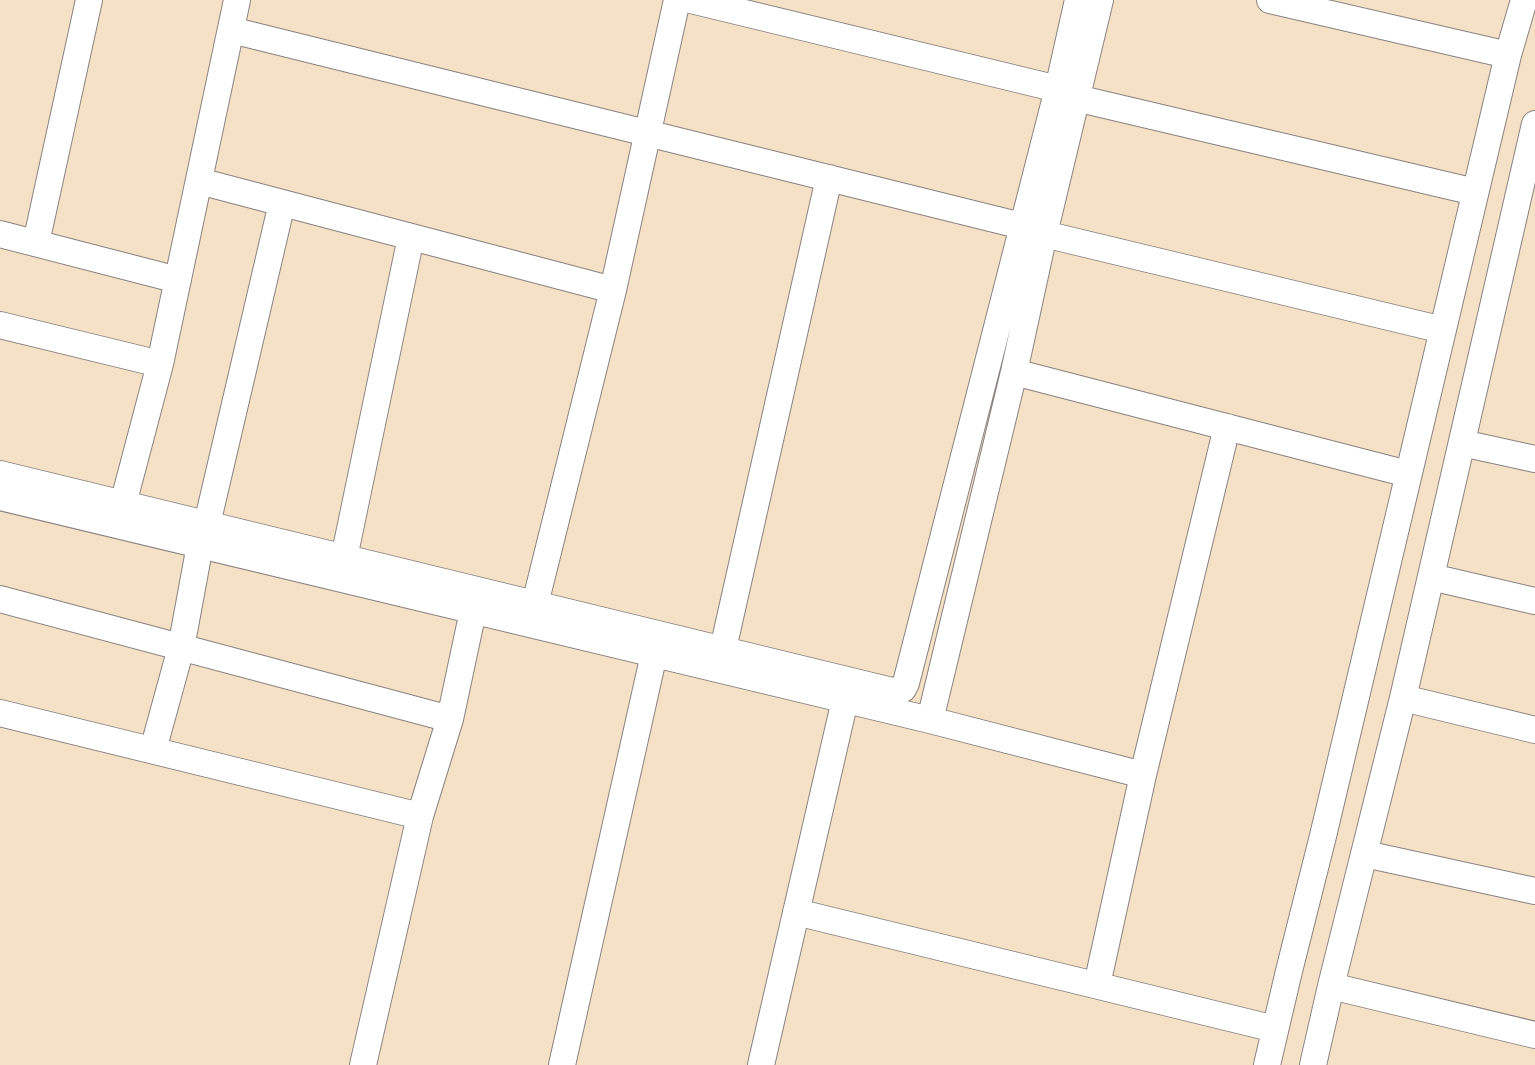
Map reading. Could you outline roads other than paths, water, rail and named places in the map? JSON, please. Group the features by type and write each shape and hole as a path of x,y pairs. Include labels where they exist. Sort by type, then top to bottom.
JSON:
{"street":[{"path":"36,243 89,0"},
{"path":"123,504 160,364 237,0"},
{"path":"535,603 613,290 677,0"},
{"path":"691,0 1475,192"},
{"path":"1067,93 1078,0"},
{"path":"0,497 203,535 344,558 892,692 903,689 1033,230 1067,93 1100,0"},
{"path":"1270,0 1508,55"},
{"path":"1267,1065 1508,55 1524,0"},
{"path":"231,30 1443,330"},
{"path":"1313,1065 1403,698 1462,443 1526,206 1535,124"},
{"path":"723,649 829,178"},
{"path":"199,181 613,290"},
{"path":"153,750 181,648 203,535 282,203"},
{"path":"930,720 1014,372 1033,230"},
{"path":"0,234 178,280"},
{"path":"344,558 411,237"},
{"path":"0,326 160,364"},
{"path":"1014,372 1408,474"},
{"path":"1096,985 1143,775 1227,427"},
{"path":"1462,443 1535,459"},
{"path":"0,474 123,504 203,535 473,611 930,720 1143,775"},
{"path":"1431,578 1535,601"},
{"path":"0,599 450,719"},
{"path":"363,1065 420,816 450,719 473,611"},
{"path":"562,1065 654,654"},
{"path":"1403,698 1535,730"},
{"path":"762,1065 845,700"},
{"path":"0,713 420,816"},
{"path":"1365,854 1535,891"},
{"path":"796,912 1275,1029"},
{"path":"1331,986 1535,1035"}]}
